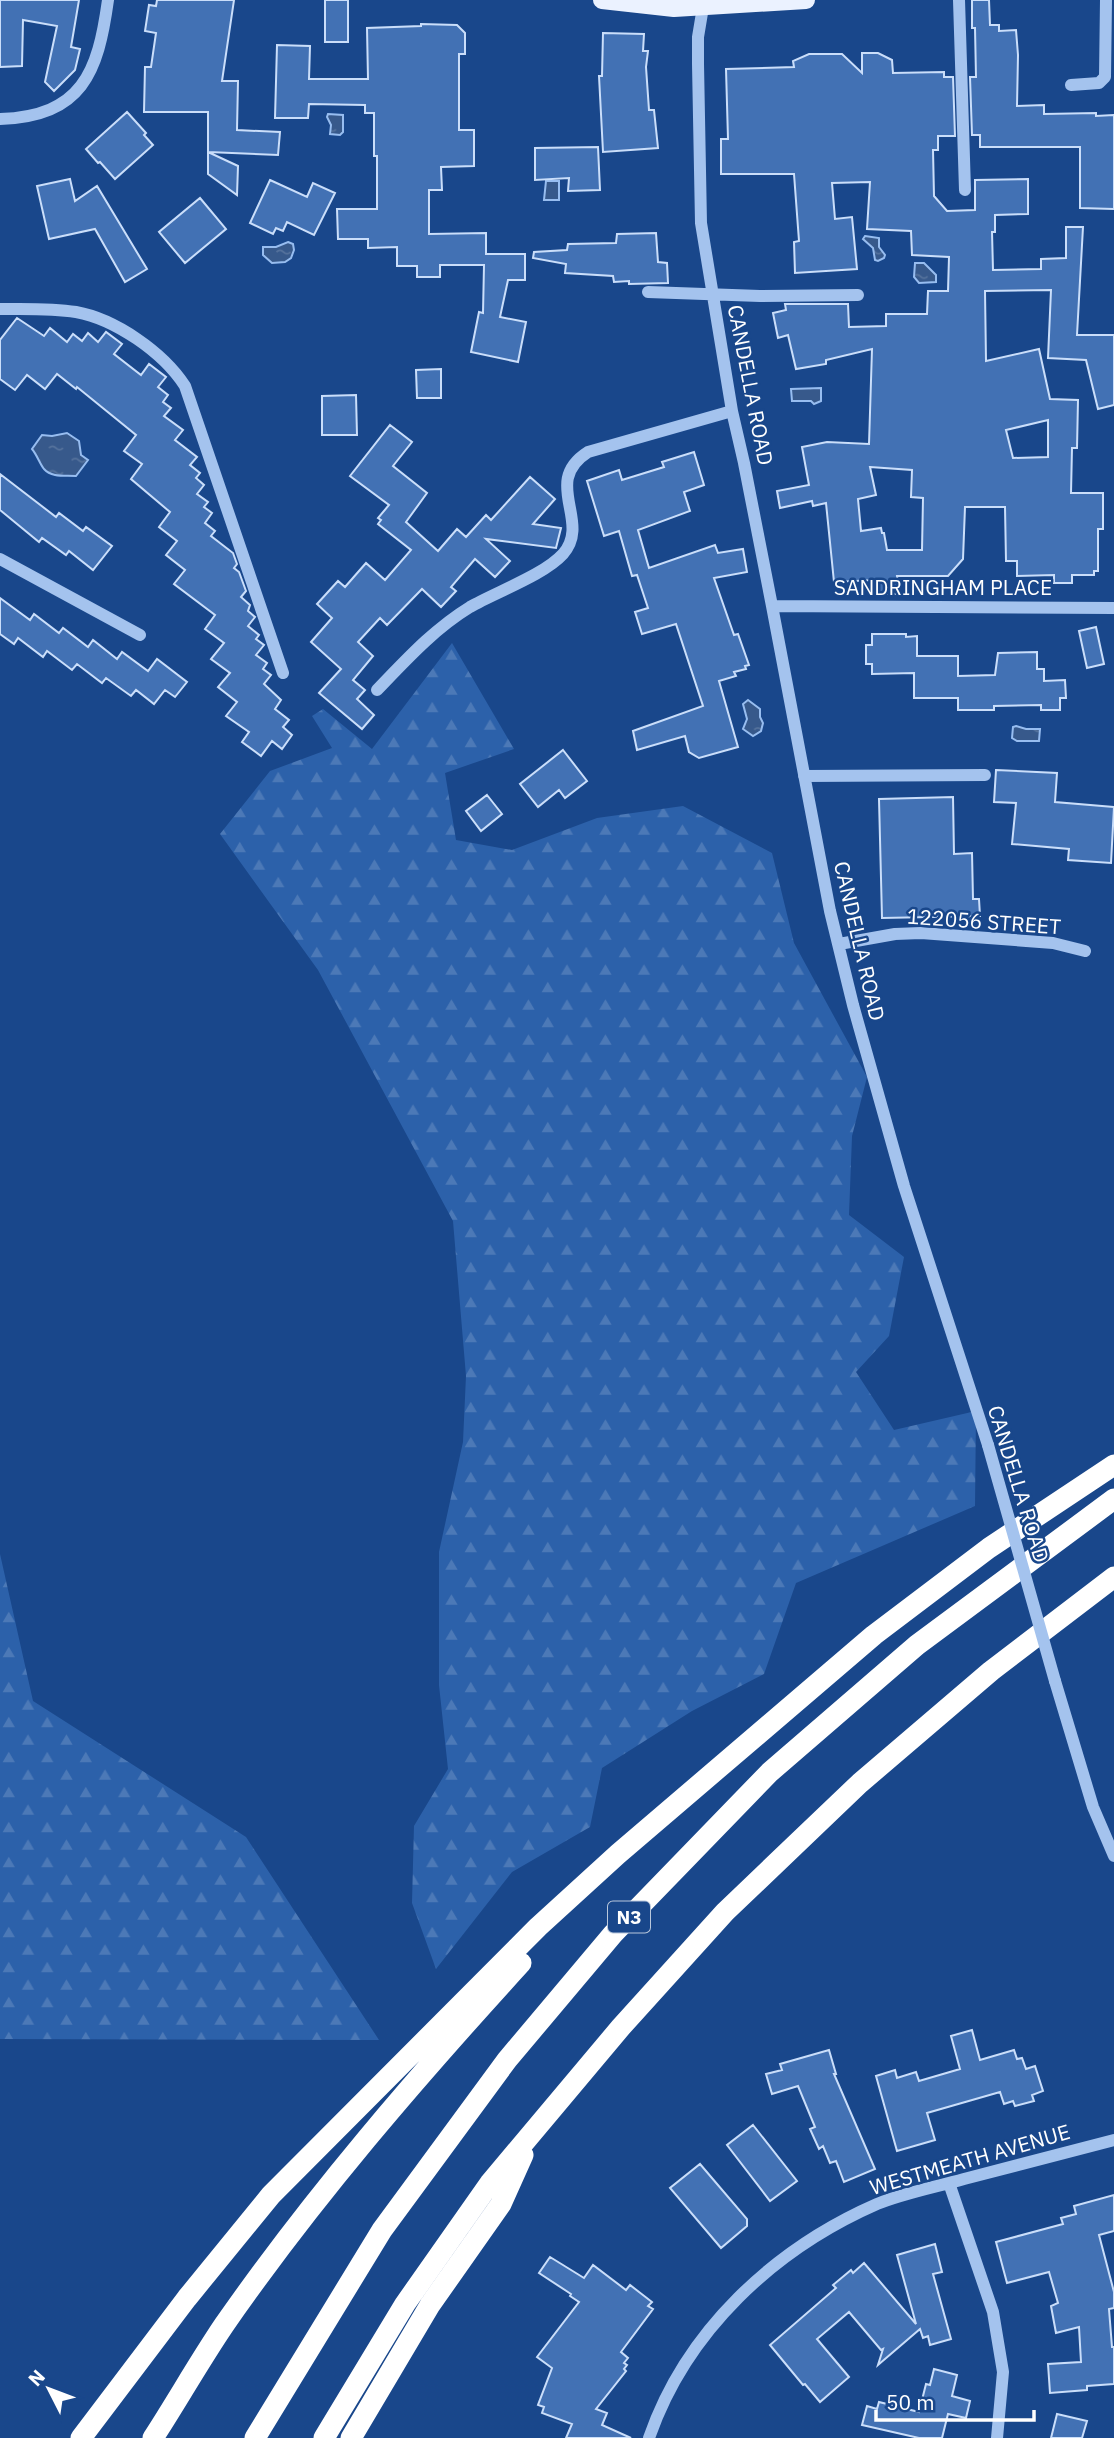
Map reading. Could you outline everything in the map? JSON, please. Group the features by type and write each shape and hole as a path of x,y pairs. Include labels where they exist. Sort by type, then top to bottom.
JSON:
{"highway":[{"path":"81,2438 187,2298 271,2195 538,1927 618,1854 874,1635 989,1548 1114,1465"},
{"name":"N3","path":"255,2438 382,2230 507,2060 613,1934 770,1772 917,1645 1114,1499"},
{"path":"324,2438 405,2304 490,2183 621,2027 726,1912 860,1783 991,1671 1114,1577"},
{"path":"153,2438 223,2326 317,2200 407,2091 618,1854"},
{"path":"351,2438 430,2305 500,2204 536,2128"}],"main road":[{"path":"602,0 674,8 703,4 806,0"}],"street":[{"path":"0,119 44,113 59,106 81,87 99,52 108,0"},
{"path":"959,0 965,190"},
{"path":"1071,85 1099,83 1105,76 1106,0"},
{"name":"CANDELLA ROAD","path":"703,4 698,64 702,223 732,411 830,911 853,1005 904,1186 988,1445 1093,1807 1114,1856"},
{"path":"648,292 858,295"},
{"path":"0,309 76,312 101,320 152,350 176,373 185,386 283,673"},
{"path":"377,690 442,625 537,572 563,554 571,540 572,530 566,480 570,469 579,458 588,452 732,411"},
{"path":"0,559 140,635"},
{"name":"SANDRINGHAM PLACE","path":"772,606 1114,608"},
{"path":"804,776 985,775"},
{"name":"122056 STREET","path":"839,944 895,934 920,933 1053,943 1085,951"},
{"name":"WESTMEATH AVENUE","path":"649,2438 665,2396 682,2367 727,2307 775,2264 825,2229 880,2203 1114,2140"},
{"path":"949,2183 995,2324 1003,2372 997,2438"}],"green space":[{"path":"452,643 514,749 445,773 456,840 512,850 597,818 683,806 772,853 794,943 867,1077 852,1136 849,1215 904,1257 889,1336 856,1372 894,1430 976,1411 975,1506 796,1583 764,1674 692,1711 602,1768 590,1827 512,1872 436,1969 412,1903 414,1826 448,1769 439,1685 439,1552 463,1442 466,1376 453,1221 318,970 220,834 270,771 332,748 312,716 323,709 372,749"},
{"path":"0,1554 33,1701 246,1837 379,2040 0,2039"}],"water":[{"path":"328,114 343,115 343,132 340,135 330,134"},
{"path":"546,181 559,181 559,200 544,200"},
{"path":"865,236 879,238 879,247 885,255 884,258 875,260 873,248 863,239"},
{"path":"288,242 293,244 294,250 291,258 285,262 272,263 263,255 263,247 276,247"},
{"path":"915,263 924,263 936,275 936,282 919,283 914,277"},
{"path":"821,388 821,401 814,404 811,401 792,401 791,389"},
{"path":"67,433 79,441 81,455 88,460 76,476 47,472 32,449 42,435"},
{"path":"748,700 760,709 763,723 761,731 753,736 743,729 747,719 743,704"},
{"path":"1013,727 1040,729 1039,741 1017,741 1012,738"}],"building":[{"path":"0,0 79,0 71,47 80,49 75,70 54,91 45,82 57,26 23,20 22,66 0,67"},
{"path":"157,0 234,0 222,81 238,81 237,130 280,132 278,155 208,152 208,112 144,112 145,67 151,67 156,33 145,31 149,5 156,6"},
{"path":"325,0 348,0 348,42 325,42"},
{"path":"972,0 989,0 990,25 999,25 999,31 1016,30 1017,106 1044,105 1044,114 1114,115 1114,209 1080,208 1080,147 980,147 980,135 972,135 970,77 976,77"},
{"path":"421,24 457,25 465,33 465,54 459,54 459,130 474,130 474,166 441,167 442,190 429,190 429,234 486,233 486,254 525,254 525,280 508,280 500,317 526,322 518,362 471,352 479,312 483,313 484,265 440,265 440,277 417,277 417,266 397,266 397,247 368,248 368,239 338,239 337,209 377,209 374,113 365,113 365,105 309,104 308,118 275,118 277,45 310,46 309,79 368,79 367,28"},
{"path":"603,33 644,34 643,51 648,51 646,67 649,110 654,110 658,148 603,152 599,76 602,76"},
{"path":"862,53 878,53 892,60 893,73 944,72 944,77 953,77 955,136 938,136 938,150 933,150 934,196 947,211 975,210 975,180 1028,179 1028,214 995,215 995,232 992,232 993,270 1041,269 1041,259 1066,258 1066,227 1083,227 1077,335 1114,335 1114,405 1098,409 1086,360 1048,358 1051,290 985,291 986,361 1039,349 1050,399 1078,400 1077,448 1072,448 1071,493 1103,493 1103,529 1098,529 1098,571 1094,571 1094,575 1072,575 1072,583 1054,583 1054,575 1017,576 1017,561 1006,561 1005,507 965,507 963,559 948,576 897,576 899,594 875,593 874,580 834,582 826,503 813,506 812,501 780,508 777,491 809,485 802,447 827,442 869,444 872,349 826,360 826,364 796,369 788,335 778,338 773,313 786,310 785,304 848,304 849,327 886,326 886,314 927,314 928,291 948,291 949,257 912,255 911,231 867,229 870,182 832,183 835,219 852,217 857,269 795,273 794,242 799,241 794,174 721,174 721,139 728,139 726,69 794,67 793,61 809,54 842,54 862,73","holes":["1048,420 1048,457 1013,458 1006,430","870,467 912,470 911,497 923,498 922,550 887,550 881,528 861,531 858,499 876,495"]},
{"path":"127,112 153,145 115,179 86,149"},
{"path":"598,147 600,190 568,191 569,178 535,180 535,148"},
{"path":"208,152 238,166 237,195 208,174"},
{"path":"70,179 75,201 97,186 147,269 125,282 95,229 49,239 37,186"},
{"path":"270,180 307,197 313,183 335,193 314,235 287,222 283,231 276,228 273,234 250,223"},
{"path":"200,198 226,229 185,263 159,232"},
{"path":"656,233 658,262 667,263 668,283 629,284 629,281 614,282 613,276 565,273 566,264 533,258 534,252 567,250 568,244 616,243 617,234"},
{"path":"17,318 44,336 50,328 67,342 73,334 82,341 88,333 98,342 106,332 122,344 114,354 141,375 149,364 166,377 158,387 168,395 163,402 171,408 164,416 183,430 175,440 197,457 190,465 200,473 196,478 204,485 197,494 208,502 204,507 212,513 205,523 215,531 211,536 233,553 237,564 234,568 239,572 246,591 241,597 250,605 248,611 255,617 248,626 259,635 256,639 264,645 256,655 267,663 263,669 271,675 264,684 281,700 275,709 289,720 283,727 292,735 282,749 272,741 261,756 242,742 249,732 226,716 237,702 218,687 230,673 211,659 224,643 205,629 215,615 174,584 185,570 166,555 177,541 159,527 170,512 131,479 142,464 124,451 136,435 57,374 45,389 27,375 15,390 0,379 0,340"},
{"path":"441,369 441,398 417,398 416,370"},
{"path":"356,395 357,435 322,435 322,396"},
{"path":"390,425 412,442 393,466 427,493 406,522 438,551 457,529 466,537 486,515 491,520 530,477 555,499 533,524 561,528 556,548 486,539 510,561 495,577 475,559 451,587 456,591 441,607 422,589 387,625 380,618 358,642 373,656 353,680 365,690 357,699 374,715 362,729 319,693 341,669 311,642 332,618 317,604 338,581 345,587 366,563 385,580 411,550 378,524 381,520 378,518 389,505 350,476"},
{"path":"694,452 704,485 684,492 690,511 638,530 649,568 715,545 718,553 743,549 747,572 714,578 734,635 738,634 749,665 745,666 746,669 734,672 736,676 719,681 738,747 699,758 689,752 685,736 637,750 633,731 703,706 676,624 642,634 635,612 648,608 637,575 632,576 619,531 604,536 587,481 619,470 622,480 664,467 662,462"},
{"path":"0,474 56,517 59,513 83,531 86,527 112,546 93,570 69,551 66,555 42,538 39,542 0,510"},
{"path":"0,598 30,620 34,614 59,633 63,628 88,647 93,640 117,659 122,652 148,671 157,659 187,682 175,697 165,690 154,704 136,690 131,696 106,678 102,683 77,664 72,670 47,651 43,657 18,638 14,644 0,634"},
{"path":"1096,627 1104,664 1087,668 1079,631"},
{"path":"872,634 917,636 917,656 958,656 958,676 995,675 998,653 1037,652 1037,669 1044,669 1044,681 1065,680 1066,698 1060,698 1060,710 1041,710 1041,705 994,706 994,710 958,710 958,698 914,698 914,673 872,674 872,664 866,664 866,645 872,645"},
{"path":"563,750 587,781 565,798 559,790 538,807 520,784"},
{"path":"996,770 1057,773 1055,802 1114,807 1111,863 1068,860 1069,849 1012,844 1016,803 994,802"},
{"path":"487,795 502,814 481,831 466,811"},
{"path":"953,797 954,854 972,853 973,899 979,899 980,916 882,918 879,799"},
{"path":"972,2030 980,2060 1014,2050 1017,2059 1022,2058 1026,2069 1035,2066 1043,2091 1032,2095 1034,2101 1015,2106 1013,2101 1004,2104 1000,2092 927,2113 935,2140 897,2151 876,2076 895,2070 897,2078 916,2072 919,2081 960,2069 951,2036"},
{"path":"829,2050 834,2074 875,2169 844,2182 836,2161 830,2163 823,2146 819,2149 810,2129 815,2127 798,2086 772,2094 766,2074 782,2070 780,2064"},
{"path":"753,2125 797,2181 770,2201 727,2145"},
{"path":"700,2164 747,2219 747,2226 721,2248 670,2188"},
{"path":"1114,2195 1114,2231 1099,2235 1114,2292 1114,2308 1109,2309 1114,2347 1114,2384 1087,2386 1087,2390 1050,2393 1048,2364 1081,2362 1079,2327 1056,2333 1051,2306 1058,2303 1049,2272 1007,2283 996,2242 1063,2224 1061,2218 1076,2214 1074,2206"},
{"path":"935,2244 942,2272 933,2274 951,2339 930,2345 928,2336 923,2338 920,2329 878,2365 883,2349 881,2350 849,2312 817,2339 849,2377 820,2402 770,2345 836,2288 833,2285 864,2263 916,2324 897,2255"},
{"path":"550,2257 584,2278 593,2265 626,2290 630,2285 652,2302 648,2306 653,2309 621,2352 628,2358 624,2363 627,2365 624,2369 626,2371 596,2409 607,2413 602,2425 631,2438 566,2438 572,2424 542,2413 544,2407 538,2405 552,2368 537,2357 579,2302 539,2273"},
{"path":"934,2369 957,2375 952,2396 970,2401 966,2418 948,2414 942,2438 919,2438 862,2425 867,2406 877,2409 879,2402 919,2412 926,2384 930,2385"},
{"path":"1057,2414 1087,2421 1082,2438 1051,2438"}]}
